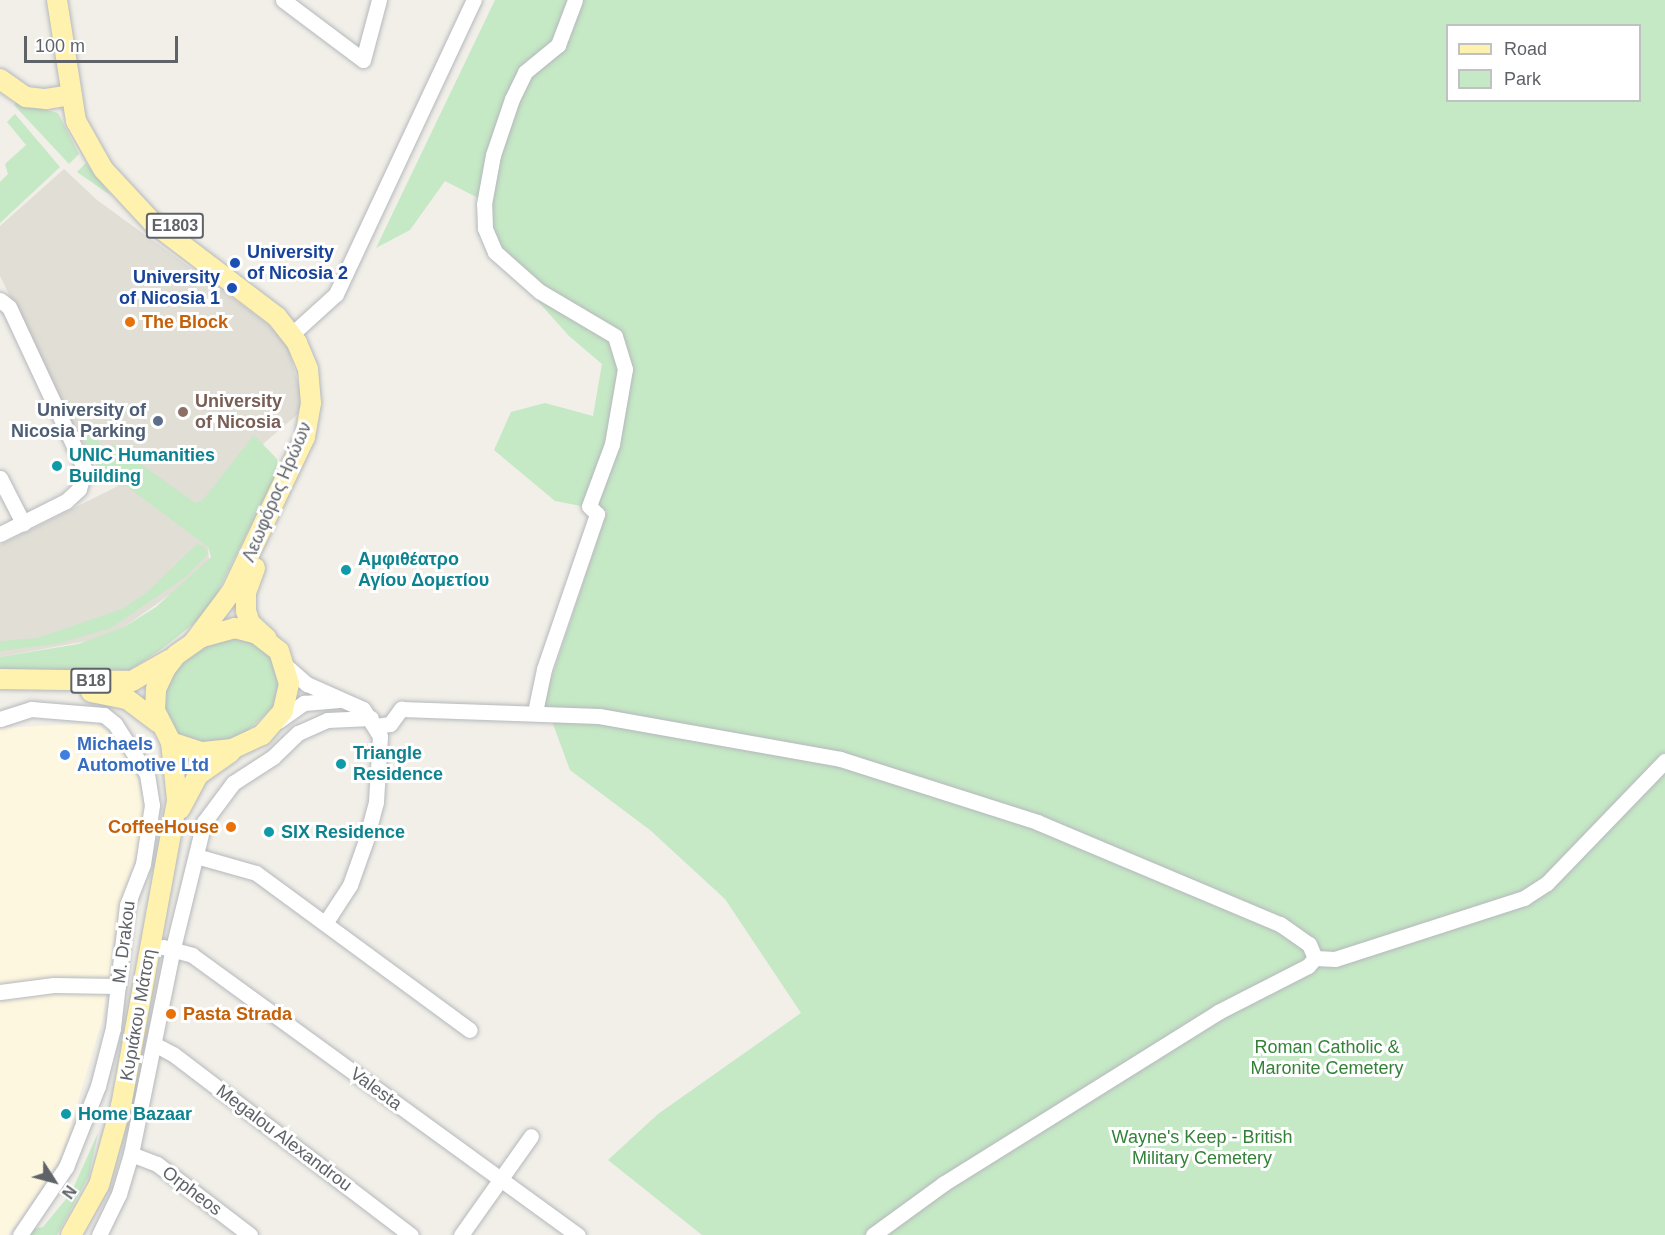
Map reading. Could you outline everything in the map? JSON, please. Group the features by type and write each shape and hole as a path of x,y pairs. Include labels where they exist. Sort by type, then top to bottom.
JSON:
{"main road":[{"name":"Λεωφόρος Ηρώων","path":"57,0 73,97 112,161 145,201 279,305 315,356 322,383 321,419 310,454 246,593 250,623 267,639"},
{"path":"0,79 26,97 46,99 73,97"},
{"name":"Λεωφόρος Ηρώων","path":"193,643 237,582 308,428 311,403 308,369 297,331"},
{"path":"235,628 267,639 279,651 286,666 289,693 283,711 272,725 242,746 211,752 171,742 158,722 156,689 176,655 193,643 213,632 235,628"},
{"name":"B18","path":"0,680 132,681 148,675 176,655"},
{"name":"B18","path":"0,689 114,695 135,703 158,722"},
{"name":"Κυριάκου Μάτση","path":"71,1235 96,1193 108,1159 174,822 177,777 171,742"},
{"name":"Κυριάκου Μάτση","path":"174,822 198,775 242,746"}],"street":[{"path":"283,0 363,60 379,0"},
{"path":"297,331 336,294 428,96 472,7 481,0"},
{"path":"535,711 568,593 597,514 589,506 612,444 625,369 615,336 539,291 495,252 485,228 484,204 493,155 512,99 525,72 558,45 575,0"},
{"path":"0,300 9,307 85,470 73,496 0,534"},
{"path":"0,478 23,523"},
{"path":"286,666 307,684 345,699 374,722 380,736 376,802 366,840 350,885 326,922"},
{"path":"272,725 304,703 345,699"},
{"name":"M. Drakou","path":"0,719 31,709 104,715 115,724 147,774 152,809 148,840 127,905 118,986 107,1053 78,1144 20,1235"},
{"path":"99,1235 119,1194 131,1154 173,948 204,822 216,802 233,783 273,757 285,743 311,726 335,719 390,724 400,709 535,711 599,716 840,759 941,789 1037,822 1280,924 1309,944 1315,958"},
{"path":"873,1235 943,1184 1218,1012 1308,966 1315,958 1335,958 1531,895 1665,760"},
{"path":"196,856 211,857 256,873 326,922 470,1030"},
{"path":"150,946 173,948"},
{"name":"Valesta","path":"173,948 192,955 578,1235"},
{"path":"0,992 54,985 118,986"},
{"name":"Megalou Alexandrou","path":"154,1044 173,1054 411,1235"},
{"path":"461,1235 531,1136"},
{"name":"Orpheos","path":"131,1154 157,1164 250,1235"}],"shaded area":[{"name":"University of Nicosia","path":"64,169 97,200 264,321 287,343 302,399 298,414 264,443 208,547 209,560 182,586 124,627 92,640 0,657 0,545 118,486 98,469 71,421 0,276 0,226"},
{"path":"97,723 118,742 138,778 146,818 113,943 103,1017 67,1139 59,1160 19,1221 8,1235 0,1235 0,728"}],"green space":[{"path":"495,0 1665,0 1665,1235 702,1235 608,1160 658,1114 801,1013 725,899 650,830 570,770 544,700 607,511 555,501 494,450 511,412 545,403 593,416 602,364 569,336 478,234 478,198 445,181 410,230 376,248"},
{"path":"16,102 58,113 79,154 69,164 14,105"},
{"path":"15,114 60,167 0,223 0,182 8,174 5,164 26,145 7,122"},
{"path":"86,163 107,190 110,195 77,172"},
{"path":"93,431 104,450 113,444 195,503 203,500 254,435 277,459 277,473 214,599 198,620 163,648 130,670 0,673 0,657 78,644 124,627 156,607 211,557 208,547 98,465 83,437"},
{"path":"197,544 204,546 208,554 187,576 111,628 56,644 0,651 0,641 37,638 122,609 146,593"},
{"path":"233,637 254,641 272,655 280,678 274,706 241,737 213,748 178,736 163,711 166,680 175,666 209,640"},
{"path":"98,1133 89,1176 57,1235 27,1235 31,1229 43,1227 71,1193"}],"place":[{"name":"University of Nicosia 2","path":"235,263"},
{"name":"University of Nicosia 1","path":"232,288"},
{"name":"The Block","path":"130,322"},
{"name":"University of Nicosia","path":"183,412"},
{"name":"University of Nicosia Parking","path":"158,421"},
{"name":"UNIC Humanities Building","path":"57,466"},
{"name":"Αμφιθέατρο Αγίου Δομετίου","path":"346,570"},
{"name":"Michaels Automotive Ltd","path":"65,755"},
{"name":"Triangle Residence","path":"341,764"},
{"name":"CoffeeHouse","path":"231,827"},
{"name":"SIX Residence","path":"269,832"},
{"name":"Pasta Strada","path":"171,1014"},
{"name":"Home Bazaar","path":"66,1114"}],"park label":[{"name":"Roman Catholic & Maronite Cemetery","path":"1327,1058"},
{"name":"Wayne's Keep - British Military Cemetery","path":"1202,1148"}]}
